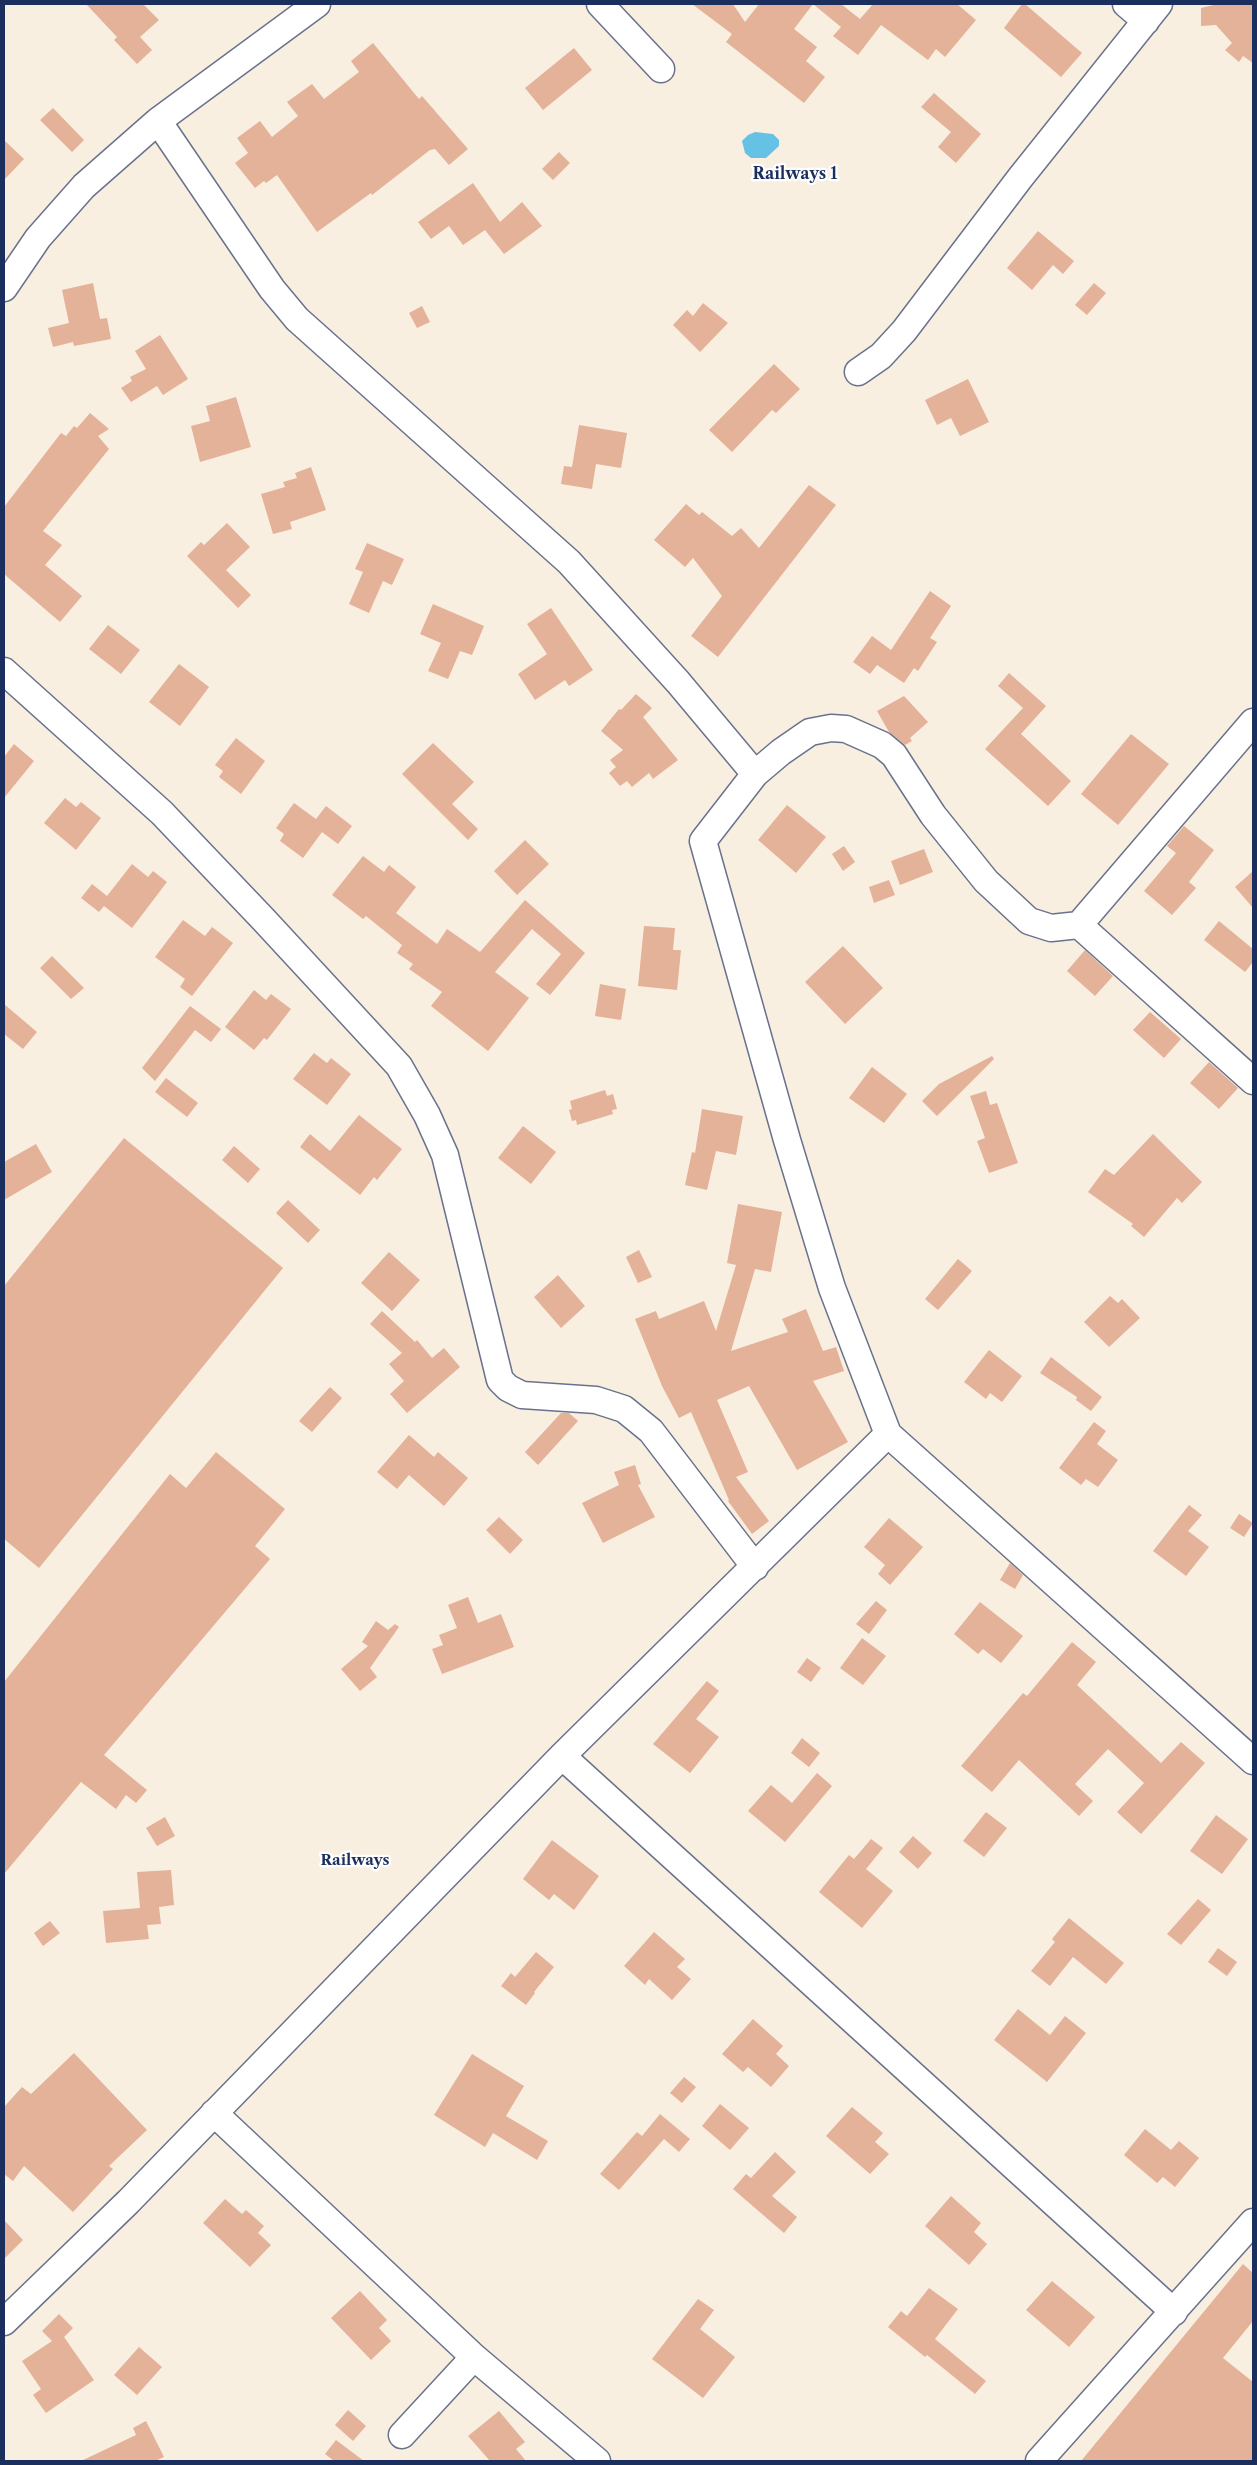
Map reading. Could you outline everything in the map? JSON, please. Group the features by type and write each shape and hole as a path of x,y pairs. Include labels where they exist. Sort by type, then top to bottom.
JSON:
{"street":[{"path":"4,288 38,238 84,186 158,121 317,4"},
{"path":"600,4 661,69"},
{"path":"858,372 881,356 904,331 1020,178 1152,12 1126,4"},
{"path":"158,121 255,266 297,319 569,562 678,682 755,774"},
{"path":"4,671 162,813 399,1066 427,1115 445,1155 500,1380 508,1388 522,1395 596,1400 624,1409 651,1431 755,1567"},
{"path":"1253,722 1079,925 1050,928 1029,921 986,881 933,815 894,755 882,745 864,735 846,729 831,728 810,732 755,774 703,841 784,1131 824,1260 888,1434 1253,1761"},
{"path":"1079,925 1253,1081"},
{"path":"4,2322 128,2202 562,1756 888,1434"},
{"path":"562,1756 1174,2312"},
{"path":"214,2113 474,2357 597,2461"},
{"path":"1040,2461 1253,2222"},
{"path":"402,2435 474,2357"}],"water":[{"path":"755,132 773,134 779,140 779,146 766,158 751,158 745,153 742,141 748,135"}],"building":[{"path":"86,4 143,4 159,20 140,37 152,50 137,64 114,40 117,37"},
{"path":"692,4 733,4 745,22 759,4 813,4 794,29 817,47 806,61 825,77 804,103 726,42 732,34"},
{"path":"813,4 841,4 860,19 873,4 957,4 976,20 945,57 936,49 928,60 881,25 858,55 833,36 841,27"},
{"path":"1022,4 1025,4 1082,53 1061,77 1004,28"},
{"path":"1218,4 1253,4 1253,63 1243,56 1239,62 1225,50 1232,43 1216,25 1201,26 1201,8"},
{"path":"373,43 419,99 422,96 468,149 449,165 435,149 430,150 372,195 371,193 317,232 277,175 255,188 235,163 248,153 237,138 260,121 272,137 298,116 287,102 312,84 324,99 359,72 351,61"},
{"path":"574,48 592,70 543,110 525,88"},
{"path":"934,93 981,134 956,163 938,147 951,132 921,107"},
{"path":"53,108 84,140 72,152 40,120"},
{"path":"4,140 24,159 4,180"},
{"path":"559,152 570,163 553,180 542,169"},
{"path":"473,183 500,222 522,202 542,226 504,254 485,230 463,245 449,226 431,239 418,222"},
{"path":"1038,231 1074,261 1063,274 1053,265 1032,290 1007,268"},
{"path":"93,283 100,319 107,318 111,339 74,346 73,342 53,347 48,328 69,323 62,290"},
{"path":"1094,283 1106,293 1087,315 1075,305"},
{"path":"703,303 728,323 700,352 673,325 687,310 693,316"},
{"path":"422,306 430,322 417,328 409,313"},
{"path":"160,335 188,379 163,395 157,386 131,402 121,388 132,381 130,377 146,369 135,351"},
{"path":"774,364 800,389 776,413 772,410 732,452 709,430"},
{"path":"968,379 989,422 960,436 951,418 937,425 925,400"},
{"path":"236,397 251,447 200,462 191,426 210,421 206,406"},
{"path":"90,413 109,429 98,436 109,449 43,531 62,545 45,565 82,596 60,622 4,574 4,507 61,433 66,436 74,426 77,428"},
{"path":"579,425 627,433 621,468 596,464 592,489 561,484 564,466 572,467"},
{"path":"311,467 326,510 290,522 292,529 273,534 261,494 285,487 283,482 297,478 295,473"},
{"path":"809,485 836,505 718,657 691,636 722,596 693,558 685,567 654,540 686,504 699,515 702,512 732,536 741,528 759,548"},
{"path":"227,523 250,547 226,570 251,595 238,608 187,556 201,542 204,545"},
{"path":"367,543 404,559 392,585 383,581 369,613 349,604 363,572 355,569"},
{"path":"930,591 951,606 930,638 937,642 918,671 914,668 904,683 877,665 870,674 853,662 872,636 891,650"},
{"path":"433,604 484,626 472,655 460,651 448,679 428,671 441,643 420,634"},
{"path":"551,608 593,670 569,686 565,680 535,700 518,674 547,654 527,624"},
{"path":"108,625 140,650 121,674 89,649"},
{"path":"179,664 209,687 180,726 149,702"},
{"path":"1009,673 1046,706 1021,734 1071,781 1048,806 985,749 1023,708 998,686"},
{"path":"636,694 652,708 643,717 678,760 653,779 649,773 632,787 627,781 620,786 609,773 616,767 610,760 623,750 601,731 619,709 621,710"},
{"path":"904,696 928,722 910,738 912,741 905,745 889,732 877,711"},
{"path":"1131,734 1169,764 1118,825 1081,794"},
{"path":"236,738 265,761 241,794 219,777 223,771 215,765"},
{"path":"433,743 474,782 452,804 478,829 468,840 402,774"},
{"path":"14,744 34,761 4,798 4,757"},
{"path":"65,798 76,807 81,802 101,818 76,850 44,823"},
{"path":"294,803 316,819 326,806 352,826 338,844 322,832 303,858 280,841 284,834 276,828"},
{"path":"787,805 826,837 796,873 758,840"},
{"path":"1184,826 1214,850 1189,882 1196,888 1172,915 1144,891 1176,853 1167,846"},
{"path":"525,840 549,864 517,895 494,871"},
{"path":"844,846 855,862 843,871 832,854"},
{"path":"924,849 933,872 900,885 891,861"},
{"path":"363,856 384,872 389,865 416,887 396,913 437,944 447,929 480,952 525,900 585,953 550,995 536,984 561,954 532,929 495,972 529,998 488,1051 431,1006 442,992 409,969 413,964 397,953 402,945 366,916 363,919 332,895"},
{"path":"132,864 148,877 153,871 167,882 132,928 104,906 99,912 81,898 92,884 107,896"},
{"path":"1253,871 1253,908 1235,887"},
{"path":"889,880 895,895 874,903 869,887"},
{"path":"183,920 205,936 212,927 233,943 192,996 180,987 185,979 155,957"},
{"path":"1219,921 1253,949 1253,962 1245,972 1204,940"},
{"path":"644,926 675,928 673,950 681,950 677,990 638,986"},
{"path":"843,946 883,988 845,1024 805,982"},
{"path":"1085,950 1113,976 1095,996 1067,971"},
{"path":"52,956 84,988 71,999 40,968"},
{"path":"600,984 626,989 621,1020 595,1016"},
{"path":"254,990 266,1000 271,994 291,1009 267,1040 264,1038 254,1050 225,1027"},
{"path":"4,1004 37,1032 23,1049 4,1034"},
{"path":"190,1006 221,1029 211,1042 195,1030 155,1081 142,1068"},
{"path":"1150,1012 1181,1039 1164,1058 1133,1030"},
{"path":"314,1053 327,1063 331,1058 351,1074 327,1105 293,1079"},
{"path":"992,1056 994,1059 937,1116 922,1101 939,1084"},
{"path":"1209,1062 1238,1088 1219,1109 1190,1083"},
{"path":"872,1067 907,1094 884,1123 849,1098"},
{"path":"166,1078 198,1103 187,1117 155,1092"},
{"path":"605,1090 607,1096 613,1094 617,1109 612,1110 613,1114 577,1125 576,1120 572,1121 569,1110 572,1109 570,1101"},
{"path":"986,1091 990,1105 997,1103 1018,1163 989,1173 977,1141 985,1138 970,1096"},
{"path":"702,1109 743,1116 736,1155 716,1151 707,1190 685,1185 692,1152 695,1153"},
{"path":"359,1115 402,1149 377,1180 374,1177 360,1195 300,1147 310,1134 330,1151"},
{"path":"523,1126 556,1152 531,1184 498,1158"},
{"path":"1153,1134 1202,1182 1182,1203 1177,1198 1144,1237 1131,1226 1133,1224 1088,1192 1105,1169 1114,1175"},
{"path":"124,1138 283,1268 39,1568 4,1539 4,1286"},
{"path":"36,1144 52,1172 4,1200 4,1162"},
{"path":"234,1146 260,1169 248,1183 222,1160"},
{"path":"288,1200 320,1230 308,1243 276,1213"},
{"path":"738,1204 782,1212 771,1272 755,1269 731,1351 788,1332 782,1319 806,1309 823,1351 836,1347 844,1371 813,1381 848,1442 797,1470 749,1386 717,1400 748,1472 736,1477 769,1521 752,1534 728,1501 691,1412 679,1418 662,1386 635,1319 656,1311 659,1319 704,1301 716,1331 736,1265 727,1263"},
{"path":"639,1250 652,1277 638,1283 626,1257"},
{"path":"389,1252 420,1280 392,1311 361,1283"},
{"path":"958,1259 972,1271 938,1310 925,1299"},
{"path":"558,1275 585,1306 561,1328 534,1297"},
{"path":"1110,1296 1118,1303 1122,1299 1140,1318 1109,1347 1084,1322"},
{"path":"382,1311 415,1342 417,1340 432,1358 444,1348 460,1367 407,1413 390,1394 404,1381 389,1364 402,1353 370,1324"},
{"path":"989,1350 1022,1376 1002,1402 990,1393 986,1399 964,1382"},
{"path":"1051,1357 1102,1397 1091,1411 1076,1400 1077,1397 1040,1373"},
{"path":"330,1387 342,1398 312,1432 299,1421"},
{"path":"561,1413 569,1413 578,1421 538,1465 525,1452"},
{"path":"1094,1422 1106,1431 1097,1444 1118,1460 1098,1487 1086,1479 1081,1485 1059,1468"},
{"path":"409,1435 434,1457 438,1452 468,1478 444,1506 409,1475 397,1489 377,1472"},
{"path":"216,1452 285,1509 255,1546 270,1559 104,1755 147,1790 136,1803 126,1795 116,1809 81,1782 4,1874 4,1682 170,1474 186,1488"},
{"path":"635,1465 641,1484 638,1485 655,1517 603,1543 582,1503 619,1485 614,1472"},
{"path":"1189,1505 1202,1515 1188,1531 1209,1547 1186,1576 1153,1551"},
{"path":"1239,1514 1253,1523 1244,1537 1230,1528"},
{"path":"499,1517 523,1540 510,1554 486,1530"},
{"path":"889,1518 923,1547 890,1585 878,1574 885,1565 864,1547"},
{"path":"1010,1563 1023,1575 1015,1589 1000,1580"},
{"path":"468,1597 478,1623 501,1614 514,1647 442,1674 432,1649 443,1645 439,1635 457,1628 448,1605"},
{"path":"876,1601 887,1610 869,1634 856,1624"},
{"path":"980,1602 1023,1636 1001,1663 983,1649 978,1654 954,1634"},
{"path":"376,1621 388,1630 395,1624 399,1627 370,1668 377,1677 360,1691 341,1669 368,1646 362,1642"},
{"path":"862,1638 886,1656 863,1685 840,1668"},
{"path":"1072,1642 1096,1662 1077,1685 1161,1763 1181,1742 1205,1763 1141,1834 1117,1812 1144,1783 1108,1749 1075,1784 1093,1801 1079,1816 1019,1760 992,1792 961,1766 1023,1693 1027,1696"},
{"path":"807,1658 821,1668 811,1682 797,1672"},
{"path":"707,1681 719,1691 696,1719 719,1737 690,1773 653,1744"},
{"path":"802,1738 820,1753 809,1767 791,1753"},
{"path":"817,1773 832,1786 785,1842 748,1811 771,1785 792,1803"},
{"path":"986,1812 1007,1828 984,1857 963,1841"},
{"path":"1216,1815 1248,1839 1222,1874 1190,1851"},
{"path":"165,1817 175,1836 157,1846 146,1828"},
{"path":"913,1836 932,1853 918,1869 899,1852"},
{"path":"871,1839 883,1848 866,1869 893,1891 862,1928 819,1892 849,1855 854,1859"},
{"path":"552,1840 599,1876 574,1910 554,1894 549,1900 523,1879"},
{"path":"171,1870 174,1905 159,1907 161,1924 147,1925 149,1939 106,1943 103,1911 140,1908 137,1872"},
{"path":"1198,1899 1211,1910 1181,1945 1167,1934"},
{"path":"1069,1918 1124,1963 1106,1984 1073,1957 1050,1986 1031,1971 1055,1942 1052,1939"},
{"path":"50,1921 60,1933 43,1946 34,1933"},
{"path":"654,1932 685,1959 677,1967 691,1979 672,2000 649,1979 645,1985 624,1966"},
{"path":"1218,1948 1237,1962 1227,1976 1208,1962"},
{"path":"536,1952 554,1967 526,2005 501,1986 511,1973 515,1977"},
{"path":"1018,2009 1050,2035 1065,2016 1086,2033 1047,2082 994,2040"},
{"path":"753,2019 783,2046 776,2054 789,2066 771,2087 748,2067 743,2072 722,2054"},
{"path":"74,2053 147,2130 109,2166 113,2169 73,2212 24,2166 13,2181 4,2174 4,2107 22,2087 31,2094"},
{"path":"472,2054 524,2086 506,2116 548,2141 537,2160 493,2133 485,2147 434,2115"},
{"path":"684,2077 696,2087 682,2103 670,2093"},
{"path":"720,2104 749,2128 730,2150 702,2126"},
{"path":"852,2107 883,2133 875,2142 889,2154 870,2174 826,2136"},
{"path":"660,2114 690,2139 679,2152 664,2139 619,2190 600,2174 637,2132 642,2136"},
{"path":"1145,2129 1171,2150 1179,2141 1199,2158 1175,2187 1163,2177 1157,2183 1124,2155"},
{"path":"775,2152 796,2172 772,2196 797,2217 784,2233 733,2189 746,2174 751,2178"},
{"path":"951,2196 981,2223 974,2232 987,2244 969,2265 925,2226"},
{"path":"225,2199 242,2214 246,2210 264,2226 258,2233 271,2245 250,2267 203,2223"},
{"path":"4,2220 23,2240 4,2259"},
{"path":"1243,2264 1253,2273 1253,2321 1223,2358 1253,2382 1253,2461 1081,2461"},
{"path":"1052,2281 1095,2317 1069,2347 1026,2310"},
{"path":"929,2288 958,2309 935,2339 986,2381 975,2394 927,2355 925,2357 888,2327 901,2311 907,2316"},
{"path":"360,2291 387,2320 379,2328 391,2341 371,2360 331,2318"},
{"path":"698,2299 714,2310 700,2329 735,2357 703,2398 652,2359"},
{"path":"59,2314 73,2328 64,2337 94,2380 46,2413 33,2395 41,2389 22,2361 52,2341 42,2331"},
{"path":"139,2347 162,2367 137,2395 114,2375"},
{"path":"348,2410 366,2426 353,2441 335,2425"},
{"path":"499,2411 525,2442 516,2449 526,2461 490,2461 468,2436"},
{"path":"146,2421 164,2457 155,2461 81,2461 136,2435 133,2428"},
{"path":"336,2440 364,2461 334,2461 325,2454"}],"district":[{"name":"Railways 1","path":"795,174"},
{"name":"Railways","path":"355,1861"}]}
